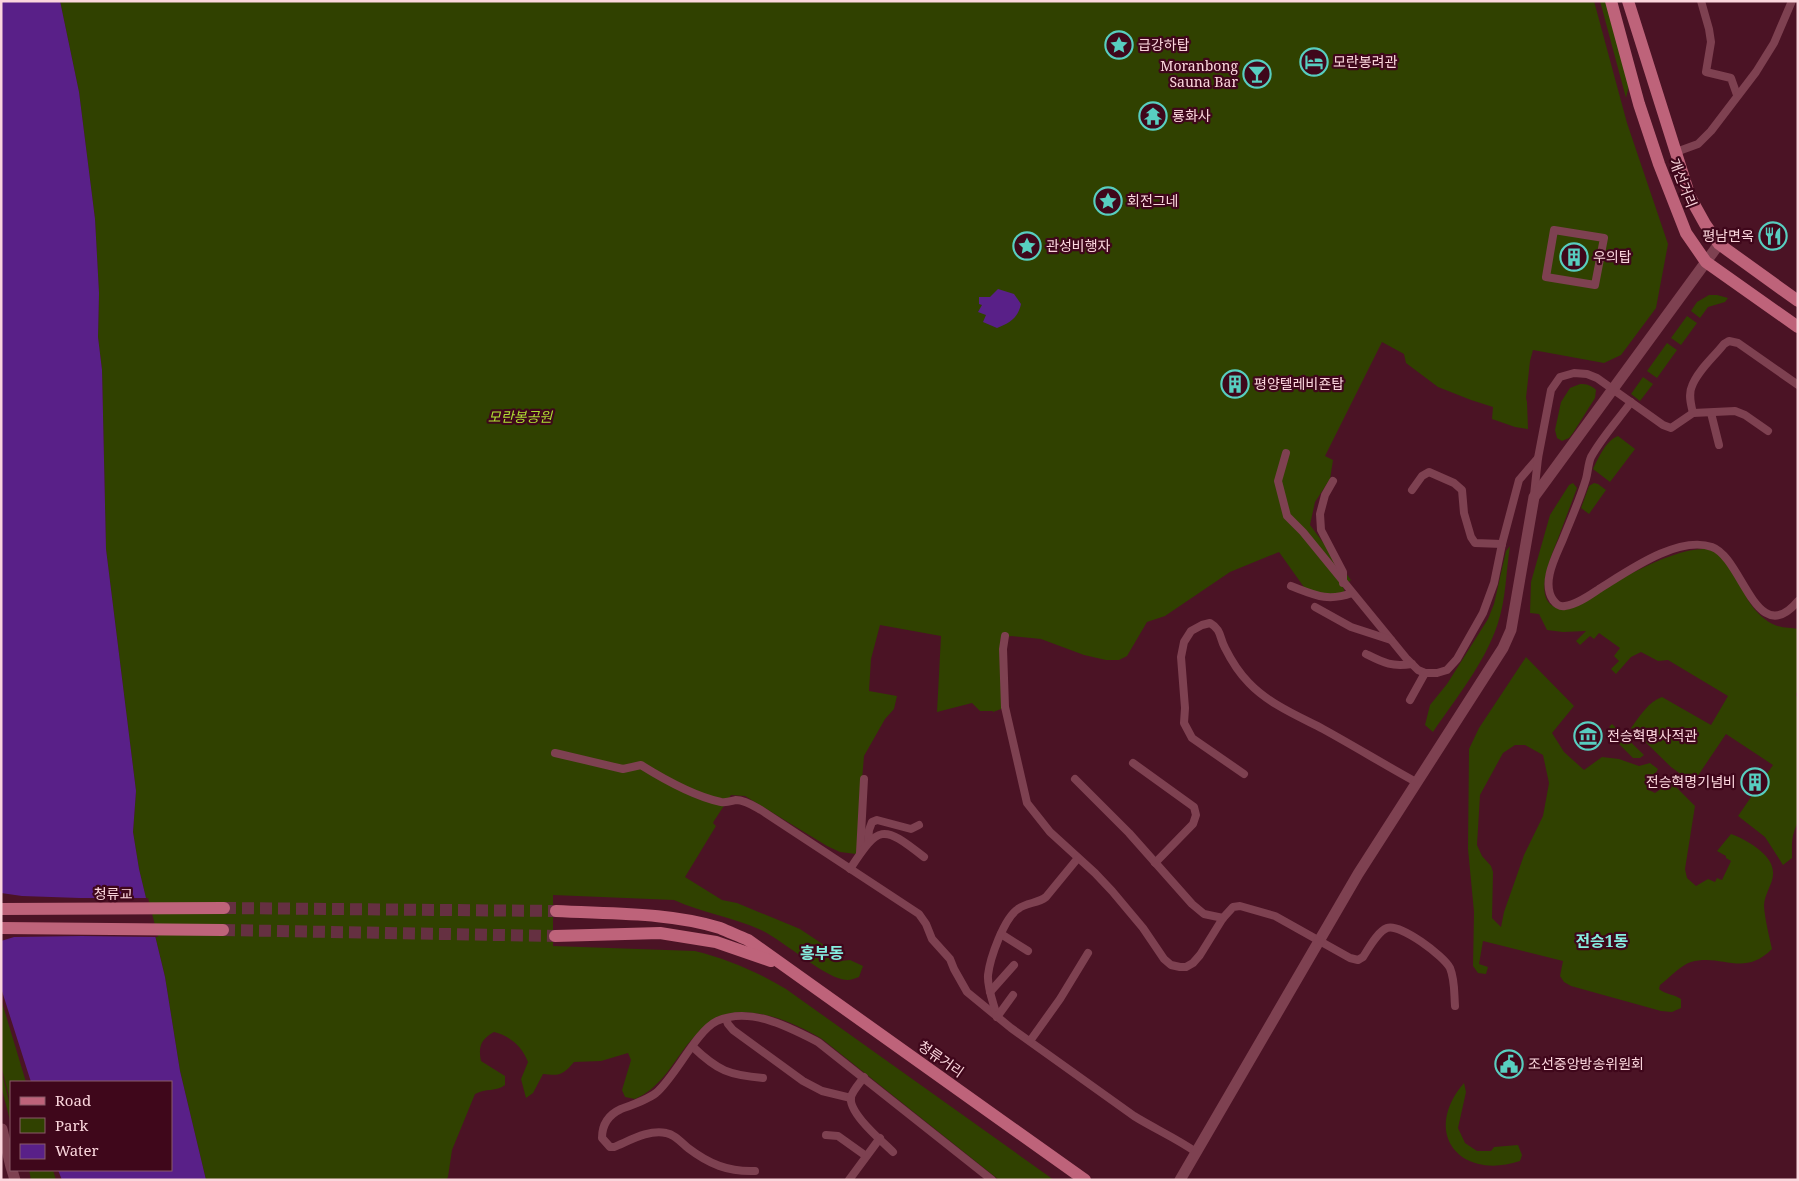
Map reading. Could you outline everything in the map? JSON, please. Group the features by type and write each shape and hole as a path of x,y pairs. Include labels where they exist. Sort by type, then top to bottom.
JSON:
{"main road":[{"name":"개선거리","path":"1611,1 1639,104 1662,172 1686,233 1706,262 1798,327"},
{"name":"개선거리","path":"1628,1 1690,197 1705,224 1719,244 1798,301"},
{"path":"1180,1180 1358,874 1496,660 1511,630 1534,497 1719,244"},
{"path":"1,905 30,908"},
{"name":"청류교","path":"1,908 224,908"},
{"name":"청류거리","path":"556,911 660,917 720,928 748,940 1085,1180"},
{"path":"1,928 223,930"},
{"path":"1,932 30,928"},
{"name":"청류거리","path":"555,936 660,933 716,942 778,963"},
{"path":"1,1129 10,1161"}],"street":[{"path":"1701,1 1711,42 1706,72 1731,78 1737,95"},
{"path":"1676,152 1698,144 1707,137 1756,72 1774,43 1792,1"},
{"path":"1774,43 1783,47"},
{"path":"1554,230 1604,238 1596,285 1546,277 1554,230"},
{"path":"1693,414 1690,399 1691,387 1724,344 1729,341 1738,343 1798,385"},
{"path":"1534,497 1538,458 1551,390 1560,377 1574,373 1587,374 1597,378 1663,426 1671,428 1693,414 1702,412 1735,411 1740,412 1768,431"},
{"path":"1632,402 1604,437 1590,459 1586,479 1549,575 1549,593 1554,602 1558,606 1566,606 1588,596 1616,578 1669,549 1687,545 1705,545 1715,548 1726,557 1751,598 1762,612 1771,616 1781,615 1791,609 1798,601"},
{"path":"1711,413 1719,445"},
{"path":"1286,453 1278,482 1287,516 1412,664 1418,670 1425,673 1437,673 1447,670 1457,659 1483,613 1494,583 1518,480 1538,458"},
{"path":"1412,490 1422,476 1429,472 1454,483 1462,490 1464,513 1471,537 1475,543 1502,544"},
{"path":"1333,481 1325,495 1320,514 1321,530 1343,572 1344,583"},
{"path":"1291,586 1321,597 1339,597 1352,593"},
{"path":"1314,607 1351,627 1391,640"},
{"path":"1244,774 1192,738 1184,723 1185,708 1181,657 1184,642 1191,631 1202,625 1210,623 1216,627 1224,646 1238,669 1249,683 1263,694 1289,712 1325,730 1416,782"},
{"path":"1005,636 1003,649 1005,707 1027,803 1050,832 1112,891 1143,928 1164,960 1171,965 1180,967 1186,967 1193,963 1200,956 1223,918 1232,907 1240,906 1275,916 1350,958 1358,960 1363,957 1383,930 1390,927 1398,928 1436,951 1450,967 1453,979 1454,1006"},
{"path":"1366,654 1386,665 1412,664"},
{"path":"1410,700 1425,673"},
{"path":"556,753 623,768 641,765 706,797 726,803 738,800 744,801 762,810 919,914 932,938 950,959 967,992 997,1016 1134,1116 1169,1134 1196,1152"},
{"path":"1133,763 1194,808 1196,815 1193,824 1155,863"},
{"path":"1075,778 1204,914 1223,918"},
{"path":"860,853 864,779"},
{"path":"868,842 872,822 877,820 912,829 919,826"},
{"path":"850,869 868,842 877,834 891,834 924,857"},
{"path":"997,1016 990,992 988,976 1008,918 1017,909 1027,904 1040,902 1046,898 1078,858"},
{"path":"1001,934 1028,951"},
{"path":"1030,1041 1088,954"},
{"path":"990,992 1014,966"},
{"path":"997,1016 1013,995"},
{"path":"755,1171 739,1172 725,1169 700,1157 676,1138 666,1133 646,1135 614,1148 610,1147 602,1138 604,1123 615,1112 655,1094 672,1075 706,1029 717,1021 737,1016 752,1017 791,1029 818,1042 992,1180"},
{"path":"726,1019 733,1030 803,1081 822,1091 851,1098"},
{"path":"693,1047 722,1071 741,1076 763,1078"},
{"path":"864,1078 851,1098 856,1114 893,1152"},
{"path":"826,1136 838,1136 866,1156"},
{"path":"849,1180 880,1138"}],"green space":[{"name":"모란봉공원","path":"60,1 1594,1 1627,123 1668,244 1656,308 1621,355 1604,363 1533,350 1526,398 1528,429 1515,427 1492,419 1493,407 1438,387 1406,363 1404,354 1382,342 1325,456 1333,460 1330,479 1315,502 1310,525 1351,580 1343,587 1345,593 1336,596 1306,590 1279,552 1230,572 1165,616 1147,622 1127,656 1119,660 1106,660 1084,655 1041,639 1011,636 1000,640 1004,708 993,712 980,711 972,703 937,712 941,636 880,625 871,659 869,691 897,696 894,709 885,719 864,756 858,828 859,842 856,854 840,852 827,846 745,796 731,795 714,821 713,823 716,826 685,877 722,900 737,903 800,929 830,949 829,951 840,961 850,960 863,966 859,977 849,980 839,979 817,967 761,930 674,900 553,895 553,946 695,951 719,958 753,972 786,989 1054,1180 999,1180 822,1039 798,1026 771,1016 743,1012 730,1013 709,1022 687,1045 658,1083 635,1099 625,1097 622,1090 631,1060 628,1053 601,1061 574,1062 561,1074 543,1074 533,1093 526,1098 521,1079 528,1062 515,1042 494,1032 483,1041 480,1048 481,1061 505,1076 505,1085 498,1089 475,1094 452,1150 446,1180 206,1180 180,1071 165,977 139,869 133,832 136,791 106,549 102,370 98,337 99,293 95,219 79,92"},
{"path":"1600,1 1605,1 1629,85 1626,98"},
{"path":"1709,295 1728,298 1725,302 1708,307 1700,318 1691,311 1697,302"},
{"path":"1687,316 1697,323 1681,345 1671,338"},
{"path":"1667,343 1677,350 1657,378 1647,371"},
{"path":"1643,377 1653,384 1640,401 1631,394"},
{"path":"1580,384 1589,385 1596,390 1595,398 1573,433 1569,438 1562,441 1557,438 1555,430 1561,402 1570,388"},
{"path":"1618,436 1635,449 1610,482 1593,469 1606,446"},
{"path":"1573,483 1577,488 1545,580 1547,601 1555,607 1567,609 1634,572 1672,555 1705,549 1720,555 1726,562 1750,603 1761,616 1772,624 1798,629 1798,688 1796,695 1798,700 1798,822 1792,840 1792,858 1783,865 1765,837 1738,816 1773,765 1726,734 1693,783 1671,767 1631,728 1648,706 1662,697 1711,725 1728,696 1668,660 1658,661 1641,652 1631,657 1616,674 1611,669 1619,661 1614,656 1620,648 1599,633 1594,639 1590,636 1580,645 1576,641 1586,631 1563,632 1547,630 1539,614 1530,613 1531,582 1550,515 1569,485"},
{"path":"1594,483 1606,490 1589,514 1581,508 1589,486"},
{"path":"1510,546 1503,604 1492,638 1478,666 1433,732 1425,725 1430,705 1447,684 1488,619 1494,604 1506,551"},
{"path":"1526,657 1574,706 1552,733 1564,752 1584,770 1602,757 1619,759 1639,766 1650,763 1658,769 1647,789 1655,793 1671,782 1695,806 1685,869 1687,878 1696,886 1708,879 1715,882 1717,878 1722,880 1731,861 1717,851 1731,834 1750,843 1763,853 1772,865 1773,872 1764,906 1772,949 1761,958 1751,962 1732,963 1702,960 1683,966 1660,985 1659,989 1681,999 1681,1008 1672,1012 1661,1011 1571,986 1564,982 1560,976 1563,961 1483,941 1479,964 1488,967 1486,974 1478,973 1473,966 1474,912 1468,849 1469,749 1479,728","holes":["1515,745 1525,745 1543,755 1549,783 1543,816 1524,855 1504,912 1501,927 1492,918 1493,872 1477,845 1480,795 1503,753"]},
{"path":"1612,724 1644,755 1640,758 1633,758 1617,742 1621,738 1609,727"},
{"path":"1,999 26,1081 10,1081 10,1100 1,1066"},
{"path":"1,1070 10,1104 10,1120 1,1086"},
{"path":"1464,1083 1466,1092 1458,1128 1465,1143 1477,1151 1491,1151 1494,1147 1518,1145 1522,1155 1520,1161 1499,1165 1480,1164 1465,1158 1453,1148 1447,1135 1446,1119 1452,1102"},
{"path":"29,1171 53,1171 56,1180 31,1180"}],"water":[{"path":"1,1 60,1 79,92 95,219 99,293 98,337 102,370 106,549 136,791 133,832 139,869 165,977 180,1071 206,1180 62,1180 58,1171 172,1171 172,1081 31,1081 1,988"},
{"path":"998,289 1014,294 1021,304 1018,313 1013,319 997,328 983,322 986,315 978,312 982,305 979,304 979,297 990,297"}],"pier":[{"path":"1,893 22,896 80,898 148,898 158,937 14,937 1,941"}],"tunnel":[{"path":"224,908 556,911"},
{"path":"223,930 555,936"}],"place":[{"name":"급강하탑","path":"1119,45"},
{"name":"모란봉려관","path":"1314,62"},
{"name":"Moranbong Sauna Bar","path":"1257,74"},
{"name":"룡화사","path":"1153,116"},
{"name":"회전그네","path":"1108,201"},
{"name":"평남면옥","path":"1773,236"},
{"name":"관성비행자","path":"1027,246"},
{"name":"우의탑","path":"1574,257"},
{"name":"평양텔레비죤탑","path":"1235,384"},
{"name":"전승혁명사적관","path":"1588,736"},
{"name":"전승혁명기념비","path":"1755,782"},
{"name":"조선중앙방송위원회","path":"1509,1064"}],"district":[{"name":"전승1동","path":"1602,941"},
{"name":"흥부동","path":"822,953"}]}
